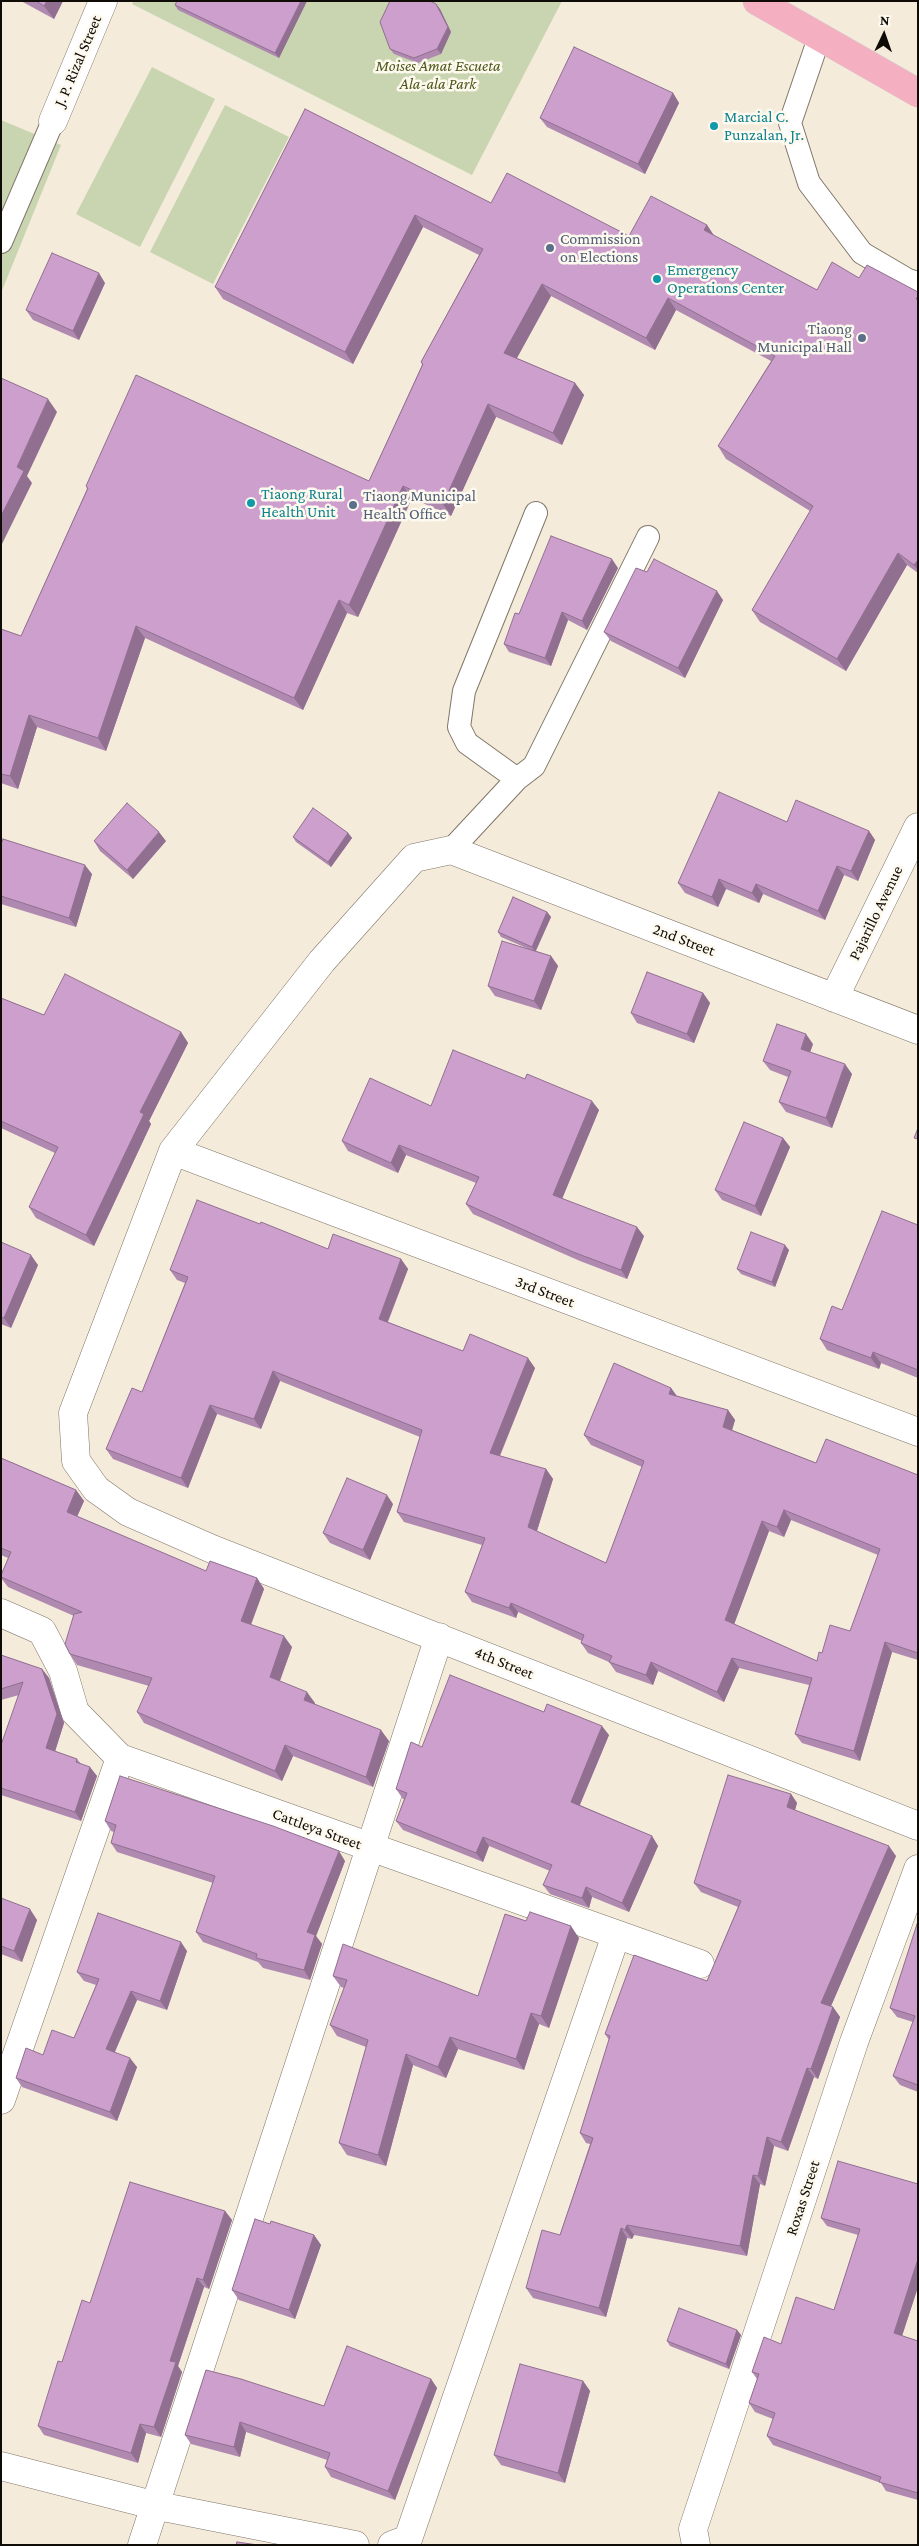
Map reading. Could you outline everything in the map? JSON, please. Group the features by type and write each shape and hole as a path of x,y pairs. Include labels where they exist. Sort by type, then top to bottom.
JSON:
{"main road":[{"path":"757,1 785,9 819,38 918,93"}],"street":[{"name":"J. P. Rizal Street","path":"52,121 104,1"},
{"name":"Pajarillo Avenue","path":"834,998 918,827"},
{"name":"2nd Street","path":"451,850 918,1030"},
{"name":"4th Street","path":"451,850 414,858 322,961 173,1151 73,1414 76,1461 96,1489 128,1512 212,1549 918,1826"},
{"name":"3rd Street","path":"173,1151 918,1432"},
{"name":"Cattleya Street","path":"1,1613 42,1631 63,1671 76,1712 120,1758 370,1849 700,1964"},
{"path":"142,2545 153,2505 439,1637"},
{"path":"1,2100 120,1758"},
{"name":"Roxas Street","path":"694,2537 854,2042 918,1869"},
{"path":"392,2545 408,2539 616,1935"},
{"path":"1,2466 153,2505 355,2545"}],"lane":[{"path":"819,38 790,123 809,183 862,253 908,280 918,283"},
{"path":"1,242 52,121"},
{"path":"517,778 467,743 459,727 464,691 536,513"},
{"path":"451,850 517,778 534,766 648,537"}],"green space":[{"name":"Moises Amat Escueta Ala-ala Park","path":"134,1 562,1 472,175 132,4"},
{"path":"152,67 215,99 140,247 76,214"},
{"path":"225,105 289,137 213,284 150,252"},
{"path":"1,120 61,145 1,293"}],"building":[{"path":"36,1 47,1 44,6"},
{"path":"177,1 301,1 275,53 175,5"},
{"path":"390,1 430,1 436,4 448,27 437,49 414,58 390,49 380,22"},
{"path":"574,47 673,93 638,164 540,118"},
{"path":"305,109 491,203 507,173 629,236 651,196 707,225 704,230 817,290 832,262 859,278 867,265 918,292 916,299 918,300 918,560 914,565 898,553 837,659 752,610 813,506 718,446 775,356 668,298 646,338 542,284 504,353 575,383 553,433 488,404 443,504 403,486 349,605 339,600 294,698 136,626 98,738 29,715 10,776 1,774 1,629 21,636 88,488 86,486 136,375 369,481 423,364 421,362 483,249 415,215 345,352 215,287"},
{"path":"52,253 99,273 73,331 26,310"},
{"path":"1,378 48,399 17,467 24,471 1,516"},
{"path":"551,536 612,559 582,621 562,612 545,658 504,644 515,613 519,614"},
{"path":"654,559 717,591 678,668 604,632 636,568 647,572"},
{"path":"719,792 787,822 796,800 869,831 851,871 837,866 818,911 756,884 752,893 719,879 712,897 678,883"},
{"path":"127,803 159,832 127,870 94,841"},
{"path":"313,808 348,833 328,862 293,837"},
{"path":"3,839 85,865 69,918 1,896 1,844"},
{"path":"513,897 547,912 532,947 498,932"},
{"path":"502,941 551,956 534,1001 488,986"},
{"path":"647,972 703,993 687,1034 631,1013"},
{"path":"65,974 181,1032 140,1112 144,1114 86,1235 29,1207 58,1147 1,1121 1,998 44,1015"},
{"path":"777,1024 806,1034 801,1049 845,1064 826,1118 779,1102 791,1071 763,1061"},
{"path":"453,1050 525,1079 527,1074 592,1101 553,1195 637,1227 621,1270 573,1252 466,1204 479,1177 399,1145 391,1163 342,1141 370,1078 431,1106"},
{"path":"744,1122 783,1138 755,1206 715,1190"},
{"path":"918,1128 918,1139 914,1138"},
{"path":"197,1200 260,1224 261,1222 328,1249 333,1234 401,1259 379,1319 463,1351 470,1334 528,1358 490,1453 546,1469 528,1527 606,1563 644,1461 584,1435 614,1363 671,1388 669,1394 728,1410 723,1427 816,1463 826,1439 918,1475 918,1653 885,1642 854,1751 795,1734 812,1678 732,1658 717,1692 651,1662 646,1675 609,1662 612,1656 581,1643 584,1635 511,1603 509,1608 465,1592 485,1538 397,1512 422,1430 273,1371 254,1419 210,1405 181,1478 106,1449 132,1388 142,1392 188,1277 170,1270","holes":["784,1510 880,1549 850,1631 830,1625 822,1653 819,1652 817,1661 725,1620 762,1521 777,1527"]},
{"path":"882,1211 918,1225 918,1370 873,1352 871,1358 820,1339 832,1306 842,1310"},
{"path":"751,1232 785,1245 772,1282 737,1269"},
{"path":"1,1242 31,1255 4,1318 1,1317"},
{"path":"1,1458 76,1490 67,1512 206,1571 210,1561 257,1578 241,1621 284,1636 270,1677 307,1692 304,1700 381,1730 366,1777 285,1745 275,1771 137,1712 152,1678 70,1654 65,1644 74,1614 82,1612 1,1577 11,1552 1,1548"},
{"path":"347,1478 387,1495 363,1550 323,1533"},
{"path":"1,1655 42,1669 57,1714 46,1748 77,1759 76,1762 90,1767 75,1812 1,1788 1,1745 23,1682 1,1689"},
{"path":"450,1675 544,1712 547,1704 602,1726 571,1802 652,1836 622,1903 586,1887 582,1898 543,1885 552,1865 483,1837 476,1853 396,1821 407,1793 396,1789 411,1742 422,1747"},
{"path":"728,1775 791,1794 787,1807 889,1846 821,2003 833,2007 811,2069 807,2068 781,2142 767,2137 758,2176 753,2175 740,2246 627,2225 625,2230 621,2228 599,2308 526,2288 542,2230 560,2235 593,2138 580,2133 610,2036 605,2034 634,1955 707,1981 741,1901 694,1883"},
{"path":"120,1776 273,1826 339,1851 307,1932 315,1935 304,1970 256,1958 257,1954 196,1932 215,1876 111,1843 116,1825 105,1821"},
{"path":"1,1898 30,1909 14,1951 1,1946"},
{"path":"530,1912 571,1926 541,2016 531,2013 516,2059 450,2037 438,2067 406,2054 378,2155 339,2143 368,2040 330,2025 347,1980 333,1976 343,1944 478,1996 505,1914 526,1921"},
{"path":"98,1913 181,1942 160,2001 131,1991 106,2049 130,2058 110,2112 16,2078 26,2048 43,2055 52,2030 74,2038 99,1979 77,1972"},
{"path":"918,1921 918,2085 893,2076 915,2016 890,2008"},
{"path":"838,2161 918,2184 918,2259 894,2333 918,2341 918,2493 879,2482 881,2477 767,2436 775,2413 749,2403 759,2374 752,2372 764,2337 781,2344 796,2297 834,2310 860,2229 821,2218"},
{"path":"130,2182 225,2211 203,2280 197,2278 170,2361 176,2362 154,2427 140,2424 131,2453 38,2426 58,2361 62,2362 82,2300 90,2303"},
{"path":"255,2219 270,2224 271,2221 314,2235 289,2310 232,2290"},
{"path":"679,2308 737,2330 726,2364 667,2341"},
{"path":"347,2346 431,2379 388,2491 325,2467 330,2453 240,2422 234,2447 185,2435 206,2370 241,2379 324,2406"},
{"path":"520,2364 583,2381 558,2473 494,2455"},
{"path":"237,2542 258,2545 236,2545"}],"place":[{"name":"Marcial C. Punzalan, Jr.","path":"714,126"},
{"name":"Commission on Elections","path":"550,248"},
{"name":"Emergency Operations Center","path":"657,279"},
{"name":"Tiaong Municipal Hall","path":"862,338"},
{"name":"Tiaong Rural Health Unit","path":"251,503"},
{"name":"Tiaong Municipal Health Office","path":"353,505"}]}
